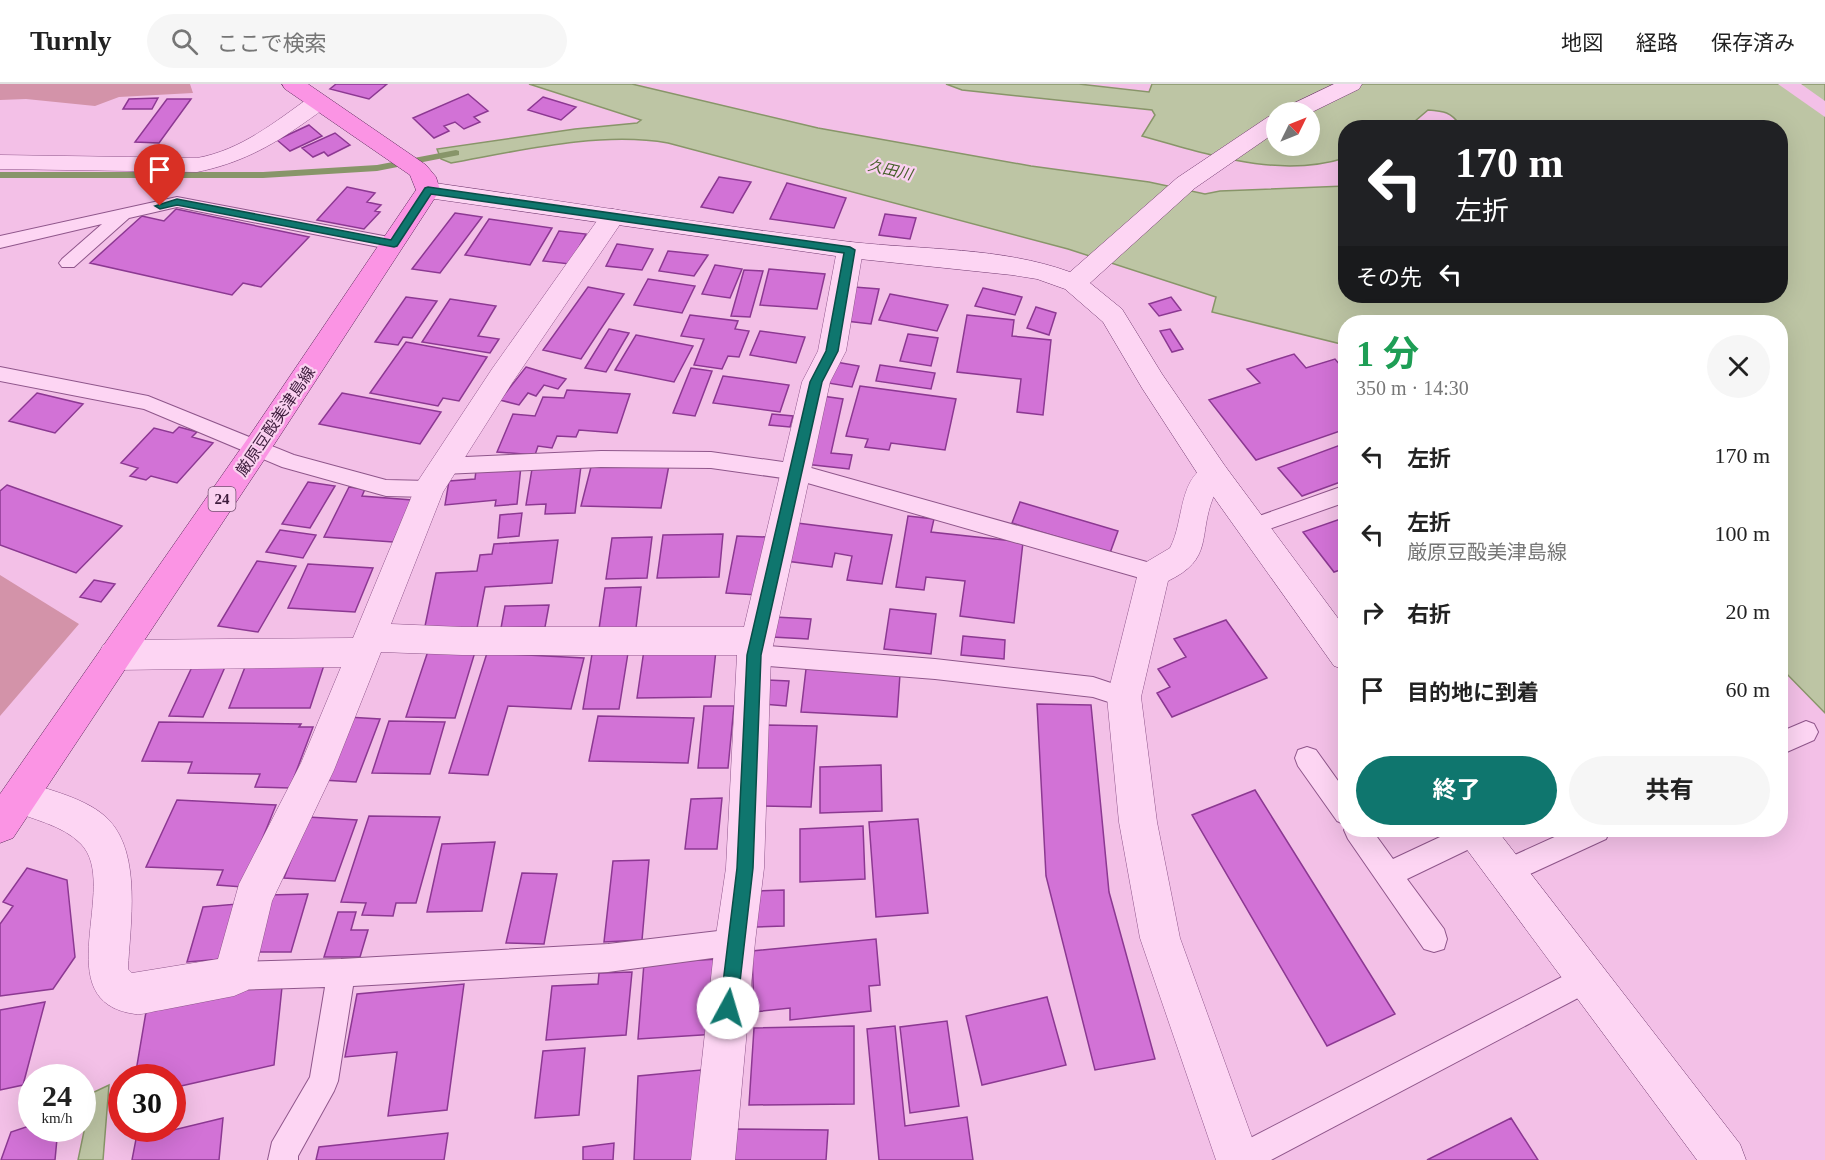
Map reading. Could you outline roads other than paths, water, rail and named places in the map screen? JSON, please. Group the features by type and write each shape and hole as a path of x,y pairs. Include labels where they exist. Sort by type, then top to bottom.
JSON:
{"main road":[{"path":"293,84 414,171"},
{"name":"厳原豆酘美津島線","path":"10,811 394,244 414,171"}],"street":[{"path":"1314,102 1351,84"},
{"path":"0,162 197,165 214,163 241,154 318,102"},
{"path":"414,171 613,217 850,250 1084,274 1186,183 1266,129"},
{"path":"10,811 77,820 95,832 106,847 112,870 108,971 111,982 122,991 137,994 234,976 253,898 316,770 436,478 613,217"},
{"path":"713,1160 735,942 745,868 756,648 816,382 832,351 850,250"},
{"path":"1084,274 1214,474 1338,645"},
{"path":"1214,474 1199,494 1187,547 1181,558 1154,573 1124,697 1138,822 1160,938 1239,1160"},
{"path":"115,655 462,641 756,648"},
{"path":"1480,837 1724,1160"}],"lane":[{"path":"0,242 177,202 394,244"},
{"path":"68,263 125,214"},
{"path":"0,374 148,403 288,462 386,488 436,478 601,459 711,460 797,471 1154,573"},
{"path":"1252,526 1338,496"},
{"path":"756,648 1093,687 1124,697"},
{"path":"1788,740 1806,732"},
{"path":"1307,758 1338,802"},
{"path":"1362,837 1434,939"},
{"path":"1389,874 1464,837"},
{"path":"1506,872 1582,837"},
{"path":"234,976 341,973 608,958 735,942"},
{"path":"283,1160 283,1153 324,1081 341,973"},
{"path":"1239,1160 1587,978"}],"water":[{"name":"久田川","path":"529,84 632,84 818,128 1031,166 1149,182 1205,194 1220,191 1338,186 1338,303 1788,303 1788,120 1456,120 1443,112 1428,110 1416,120 1338,120 1338,160 1320,164 1269,165 1243,162 1142,136 1155,115 1152,110 962,90 946,84 1079,84 1149,92 1152,84 1825,84 1825,713 1788,675 1788,315 1338,315 1338,343 1212,312 1216,297 1068,249 668,143 615,139 587,141 531,148 451,163 441,159 437,149 575,129 637,123 641,120"},
{"path":"108,1085 103,1160 78,1160 82,1142 96,1142 96,1091"}],"waterway":[{"path":"0,175 263,175 377,168 456,153"}]}
